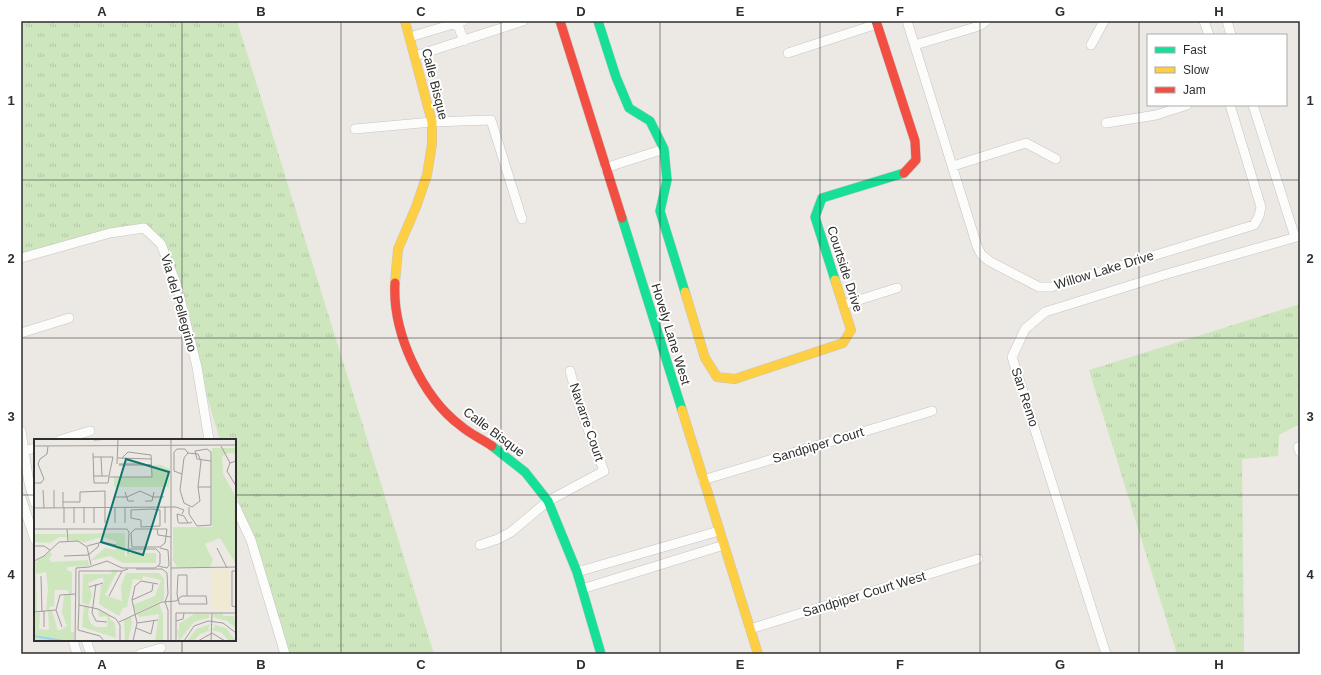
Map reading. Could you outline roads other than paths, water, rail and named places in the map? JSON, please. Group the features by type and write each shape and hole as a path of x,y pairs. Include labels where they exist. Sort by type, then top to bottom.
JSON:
{"street":[{"name":"Calle Bisque","path":"404,21 415,56 432,122 432,144 427,175 416,207 398,249 395,288 400,329 411,362 432,395 460,426 494,447 525,472 548,501 577,572 601,654"},
{"path":"415,56 523,21"},
{"name":"Hovely Lane West","path":"560,21 758,654"},
{"path":"598,21 616,77 629,108 650,121 664,150 606,168"},
{"name":"Willow Lake Drive","path":"907,21 977,246 981,254 989,261 1039,287 1051,287 1254,225 1262,207 1230,106"},
{"path":"915,45 979,26 986,21"},
{"path":"1091,45 1104,21"},
{"path":"1204,21 1209,34"},
{"path":"1227,21 1231,34"},
{"path":"410,38 460,22 464,40"},
{"path":"788,53 876,22"},
{"name":"Courtside Drive","path":"664,150 666,180 660,210 705,358 717,377 736,379 843,344 851,330 815,217 822,198 906,172 916,160 915,141 876,22"},
{"path":"1106,123 1156,114 1183,106"},
{"path":"1253,106 1297,237"},
{"path":"355,129 432,122 491,120 522,219"},
{"path":"953,166 1026,144 1056,159"},
{"name":"Via del Pellegrino","path":"21,258 110,232 144,228 161,244 177,286 197,367 209,439"},
{"name":"San Remo","path":"1106,654 1012,357 1025,328 1045,312 1167,274 1297,237"},
{"path":"843,305 897,288"},
{"path":"21,333 69,318"},
{"name":"Navarre Court","path":"480,545 498,539 511,532 548,501 604,471 581,411 570,371"},
{"name":"Sandpiper Court","path":"703,480 932,411"},
{"path":"21,431 23,452 34,500"},
{"path":"63,439 90,431"},
{"path":"23,452 34,448"},
{"path":"21,498 34,537"},
{"path":"236,508 251,540 285,654"},
{"path":"577,572 719,531"},
{"path":"582,589 724,545"},
{"path":"625,558 631,574"},
{"name":"Sandpiper Court West","path":"750,629 978,559"},
{"path":"73,641 77,654"},
{"path":"86,641 90,654"},
{"path":"140,654 160,648"}]}
